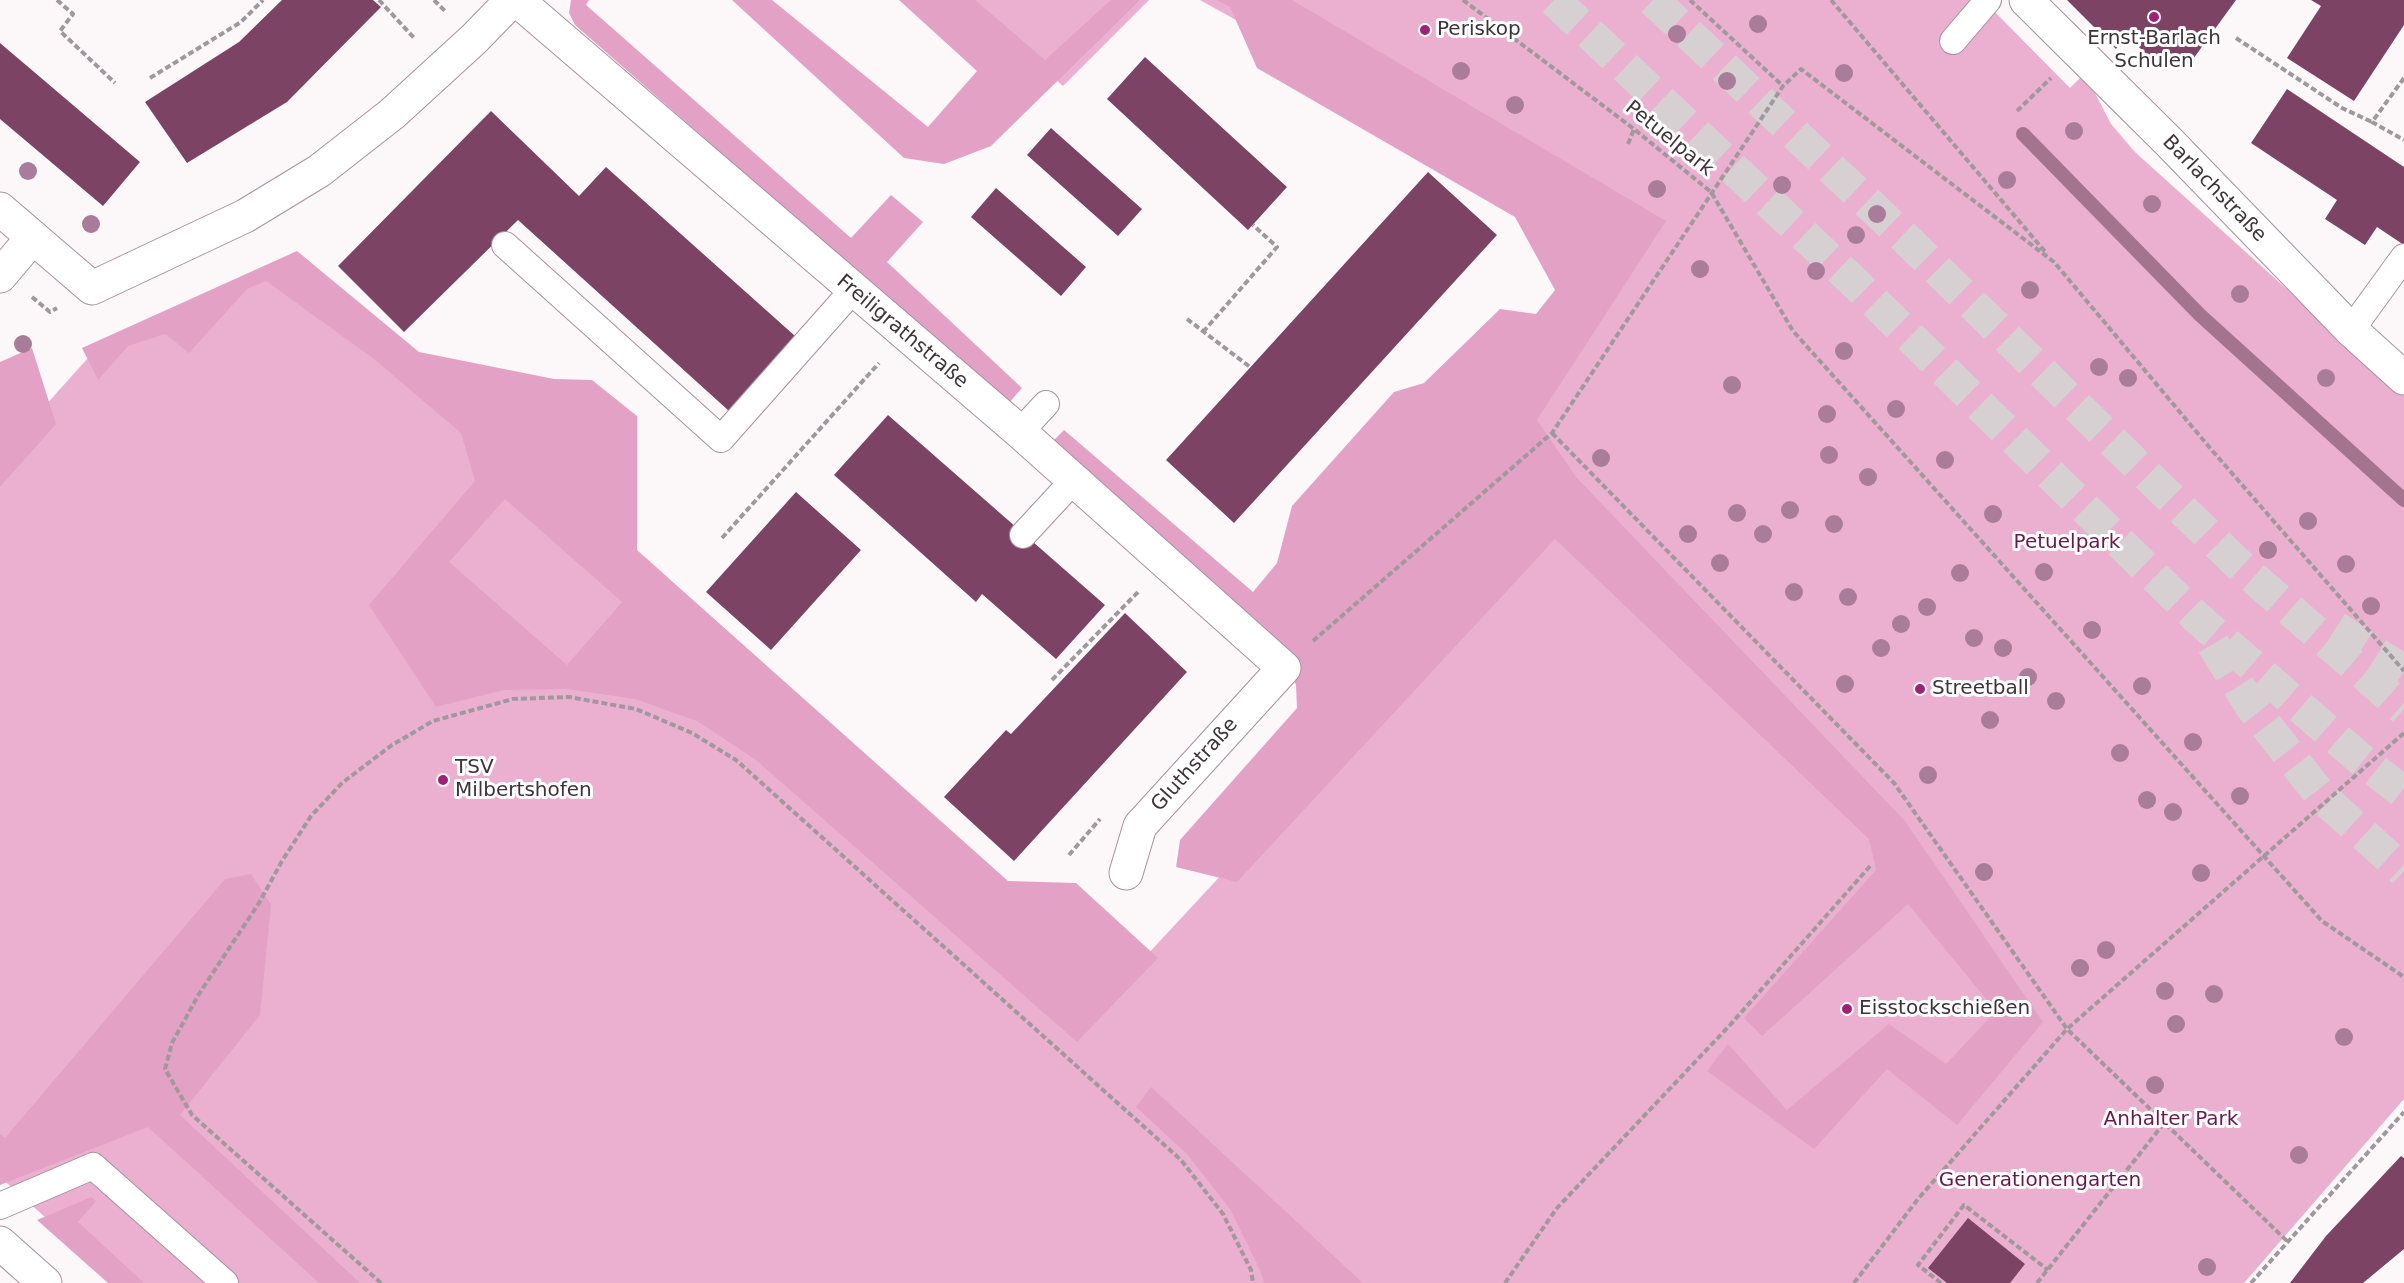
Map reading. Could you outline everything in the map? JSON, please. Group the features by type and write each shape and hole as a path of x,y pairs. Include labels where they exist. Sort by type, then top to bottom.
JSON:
{"street":[{"path":"0,209 92,288 245,216 319,171 392,114 514,0"},
{"name":"Freiligrathstraße","path":"514,0 1020,432 1284,668"},
{"name":"Barlachstraße","path":"2026,0 2170,143 2351,330 2404,378"},
{"path":"0,276 33,237"},
{"name":"Gluthstraße","path":"1126,873 1140,826 1284,668"},
{"path":"0,1243 45,1283"}],"lane":[{"path":"1953,41 1988,0"},
{"path":"505,245 721,439 853,290"},
{"path":"2351,330 2404,256"},
{"path":"1020,432 1046,404"},
{"path":"1023,535 1073,481"},
{"path":"0,1206 93,1166 225,1283"}],"path":[{"path":"57,0 74,14 60,31 115,83"},
{"path":"150,78 241,22 263,0"},
{"path":"379,0 442,68"},
{"name":"Petuelpark","path":"1463,0 1634,129 1711,192 1793,331 2322,921 2404,976"},
{"path":"1690,0 1783,86"},
{"path":"1832,0 2210,448 2404,671"},
{"path":"2236,38 2342,108 2404,140"},
{"path":"2017,111 2077,52"},
{"path":"1284,668 1552,433 1783,86 1801,69 2054,262"},
{"path":"2372,122 2404,78"},
{"path":"1628,144 1634,129"},
{"path":"1203,332 1277,247 1253,225"},
{"path":"1186,319 1250,367"},
{"path":"722,538 905,333"},
{"path":"1552,433 1894,783 2067,1029 2287,1241"},
{"path":"1052,680 1167,563"},
{"path":"381,1283 192,1115 165,1069 172,1042 199,994 259,903 282,861 312,816 342,783 392,745 433,721 513,699 568,697 636,709 692,733 735,760 1181,1160 1223,1214 1251,1270 1253,1283"},
{"path":"1854,1283 1918,1199 2067,1029 2404,733"},
{"path":"1505,1283 1557,1208 1730,1025 1871,865"},
{"path":"2251,1283 2404,1112"},
{"path":"2037,1283 2165,1122"},
{"path":"1941,1283 1918,1265 1964,1205 2048,1270"}],"green space":[{"path":"963,0 1149,0 1063,86"},
{"name":"TSV Milbertshofen","path":"1200,0 1983,0 2070,88 2080,78 2095,93 2111,124 2135,152 2404,395 2404,1099 2244,1283 119,1283 0,1177 0,456 88,358 293,259 1119,985 1356,730 1519,423 1637,243"}],"shaded area":[{"path":"571,0 589,0 586,5 851,238 891,195 923,222 887,262 1022,388 1008,404 575,25 569,13"},
{"path":"732,0 772,0 928,127 977,71 899,0 975,0 1045,60 1111,0 1140,0 991,146 944,164 904,158"},
{"path":"1217,0 1292,0 1666,221 1537,420 1576,477 1905,821 2043,1022 1957,1125 1887,1069 1814,1149 1707,1071 1728,1044 1787,1110 1889,1024 1946,1064 1996,1011 1908,904 1762,1036 1744,1018 1876,870 1869,839 1555,539 1237,882 1176,867 1180,840 1297,708 1296,685 1278,646 1049,445 1064,430 1253,592 1277,563 1292,506 1394,392 1424,383 1500,309 1536,314 1555,290 1515,217 1257,68 1230,7"},
{"path":"297,251 419,352 554,379 592,380 637,416 637,550 1008,881 1076,883 1158,958 1077,1042 756,760 697,721 635,699 567,689 504,690 436,707 369,605 475,481 461,433 374,359 266,281 247,289 189,353 165,334 128,346 98,380 82,348","holes":["505,499 622,602 567,665 449,562"]},
{"path":"32,348 56,424 0,487 0,362"},
{"path":"251,874 271,905 260,1015 180,1115 360,1283 319,1283 148,1127 0,1185 0,1134 5,1138 225,879"},
{"path":"1151,1087 1363,1283 1264,1283 1230,1209 1187,1154 1136,1107"},
{"path":"91,1197 96,1201 78,1222 144,1283 108,1283 37,1220"}],"building":[{"path":"282,0 373,0 381,7 287,102 187,163 145,102 239,42"},
{"name":"Ernst-Barlach Schulen","path":"2067,0 2236,0 2188,66 2170,53 2159,66 2125,34 2116,49"},
{"path":"2311,0 2404,0 2404,25 2354,101 2287,58 2321,6"},
{"path":"0,43 140,162 103,206 0,119"},
{"path":"1145,57 1287,187 1248,230 1107,99"},
{"path":"2287,89 2404,167 2404,245 2377,227 2365,245 2325,219 2337,200 2251,143"},
{"path":"491,111 579,196 606,167 795,336 729,411 518,220 404,332 338,266"},
{"path":"1051,128 1142,209 1118,236 1027,155"},
{"path":"1428,172 1497,235 1234,523 1166,460"},
{"path":"996,188 1086,267 1061,296 971,217"},
{"path":"888,415 1105,605 1056,659 982,594 976,602 834,475"},
{"path":"796,492 861,550 771,650 706,592"},
{"path":"1125,613 1187,672 1014,861 944,797 1006,730 1011,734"},
{"path":"2401,1156 2404,1158 2404,1249 2363,1283 2290,1283 2326,1236"},
{"path":"1968,1218 2025,1264 2010,1283 1947,1283 1928,1268"}],"waterway":[{"path":"2023,134 2200,315 2404,500"}],"tunnel":[{"path":"1554,0 1855,283 2196,617 2358,757 2404,793"},
{"path":"1653,0 1904,237 2241,567 2404,709"},
{"path":"2336,628 2404,671"},
{"path":"2213,644 2251,706 2322,797 2404,871"}],"place":[{"name":"Ernst-Barlach Schulen","path":"2154,17"},
{"name":"Periskop","path":"1425,30"},
{"name":"Streetball","path":"1920,689"},
{"name":"TSV Milbertshofen","path":"443,780"},
{"name":"Eisstockschießen","path":"1847,1009"}],"park label":[{"name":"Anhalter Park","path":"2171,1120"},
{"name":"Generationengarten","path":"2040,1181"}]}
